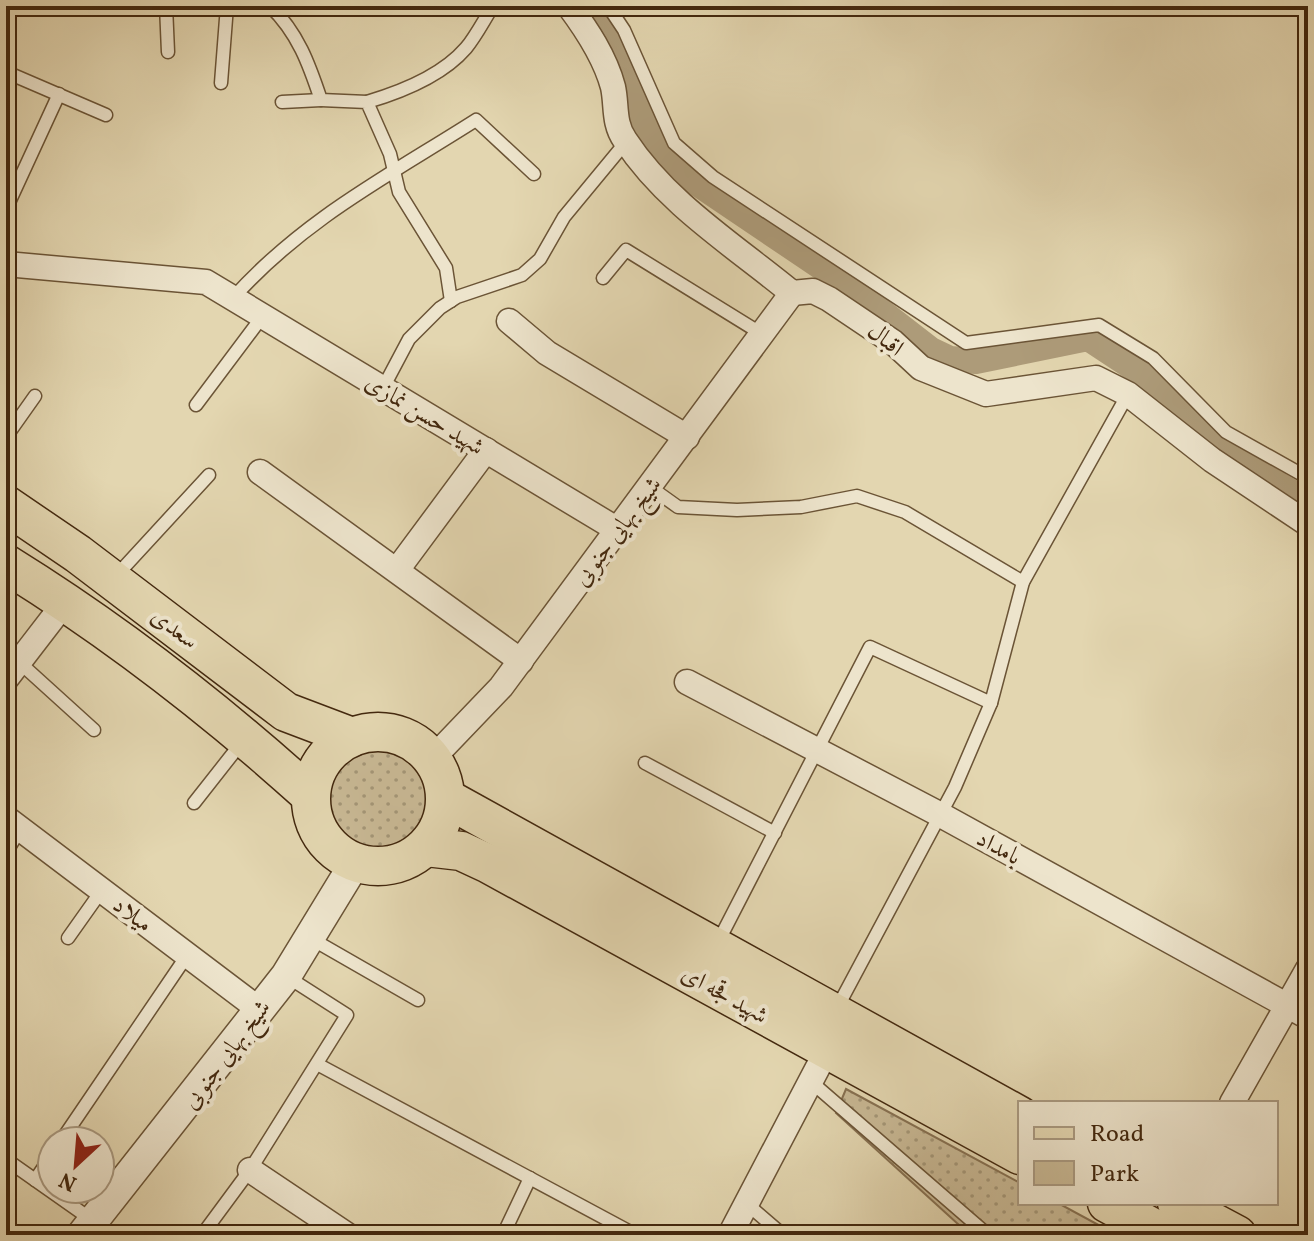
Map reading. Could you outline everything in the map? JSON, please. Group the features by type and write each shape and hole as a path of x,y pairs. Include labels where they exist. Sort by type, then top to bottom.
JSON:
{"main road":[{"name":"سعدی","path":"6,505 112,580 286,712 352,737"},
{"name":"سعدی","path":"6,564 66,601 246,737 310,795"},
{"path":"373,732 396,734 416,743 432,759 442,777 446,798 441,824 426,847 393,865 374,867 355,863 336,853 321,837 312,817 310,795 315,774 326,755 352,737 373,732"},
{"name":"شهید قجه ای","path":"446,798 1018,1115"},
{"name":"شهید قجه ای","path":"426,847 461,851 489,864 818,1065 1018,1154"},
{"path":"1111,1205 1166,1235"},
{"path":"1181,1205 1237,1235"}],"street":[{"name":"اقبال","path":"569,6 599,51 613,88 613,111 626,142 668,193 792,293 813,291 829,299 893,342 921,368 986,394 1096,378 1128,394 1212,460 1308,524"},
{"name":"شهید حسن نمازی","path":"6,264 206,282 618,530"},
{"name":"شیخ بهایی جنوبی","path":"432,759 501,687 792,293"},
{"path":"509,321 547,353 687,437"},
{"path":"397,570 486,450"},
{"path":"260,472 521,661"},
{"path":"12,670 66,601"},
{"name":"بامداد","path":"687,682 939,814 1298,1011"},
{"name":"میلاد","path":"13,824 260,1010"},
{"name":"شیخ بهایی جنوبی","path":"87,1228 286,976 355,863"},
{"path":"1233,1101 1298,1011 1308,969"},
{"path":"730,1235 818,1065"},
{"path":"250,1170 347,1235"}],"lane":[{"path":"166,6 168,52"},
{"path":"221,83 227,6"},
{"path":"270,6 294,33 321,100"},
{"path":"282,102 367,102 430,76 466,48 493,6"},
{"path":"608,6 624,30 674,143 713,177 966,343 1099,325 1153,358 1226,432 1308,478"},
{"path":"6,72 106,115"},
{"path":"6,209 59,94"},
{"path":"367,102 396,171 399,192 446,268 451,301"},
{"path":"233,298 300,231 476,120 534,174"},
{"path":"383,388 409,339 451,301 522,275 540,259 564,217 626,142"},
{"path":"603,278 626,250 762,334"},
{"path":"196,405 262,317"},
{"path":"834,1013 955,787 991,703 1023,582 1128,394"},
{"path":"6,437 35,396"},
{"path":"112,580 209,475"},
{"path":"650,487 678,507 737,510 801,507 857,496 905,512 1023,582"},
{"path":"715,947 870,647 991,703"},
{"path":"12,670 94,730"},
{"path":"194,803 246,737"},
{"path":"645,763 775,833"},
{"path":"6,853 13,824"},
{"path":"68,938 102,890"},
{"path":"309,938 418,1000"},
{"path":"72,1125 188,954"},
{"path":"202,1235 250,1170 347,1015 286,976"},
{"path":"317,1064 636,1235"},
{"path":"818,1065 988,1235"},
{"path":"11,1163 35,1180 87,1228"},
{"path":"503,1235 530,1178"},
{"path":"747,1204 783,1235"}],"green space":[{"path":"378,748 406,756 420,770 428,798 420,826 406,840 378,848 350,840 336,826 328,798 336,770 350,756"},
{"path":"846,1089 1018,1182 1018,1205 1062,1205 1117,1235 970,1235 836,1113"}],"waterway":[{"path":"588,6 621,54 632,97 658,147 685,175 842,281 931,350 950,359 976,361 1088,338 1147,377 1255,471 1308,502"}]}
